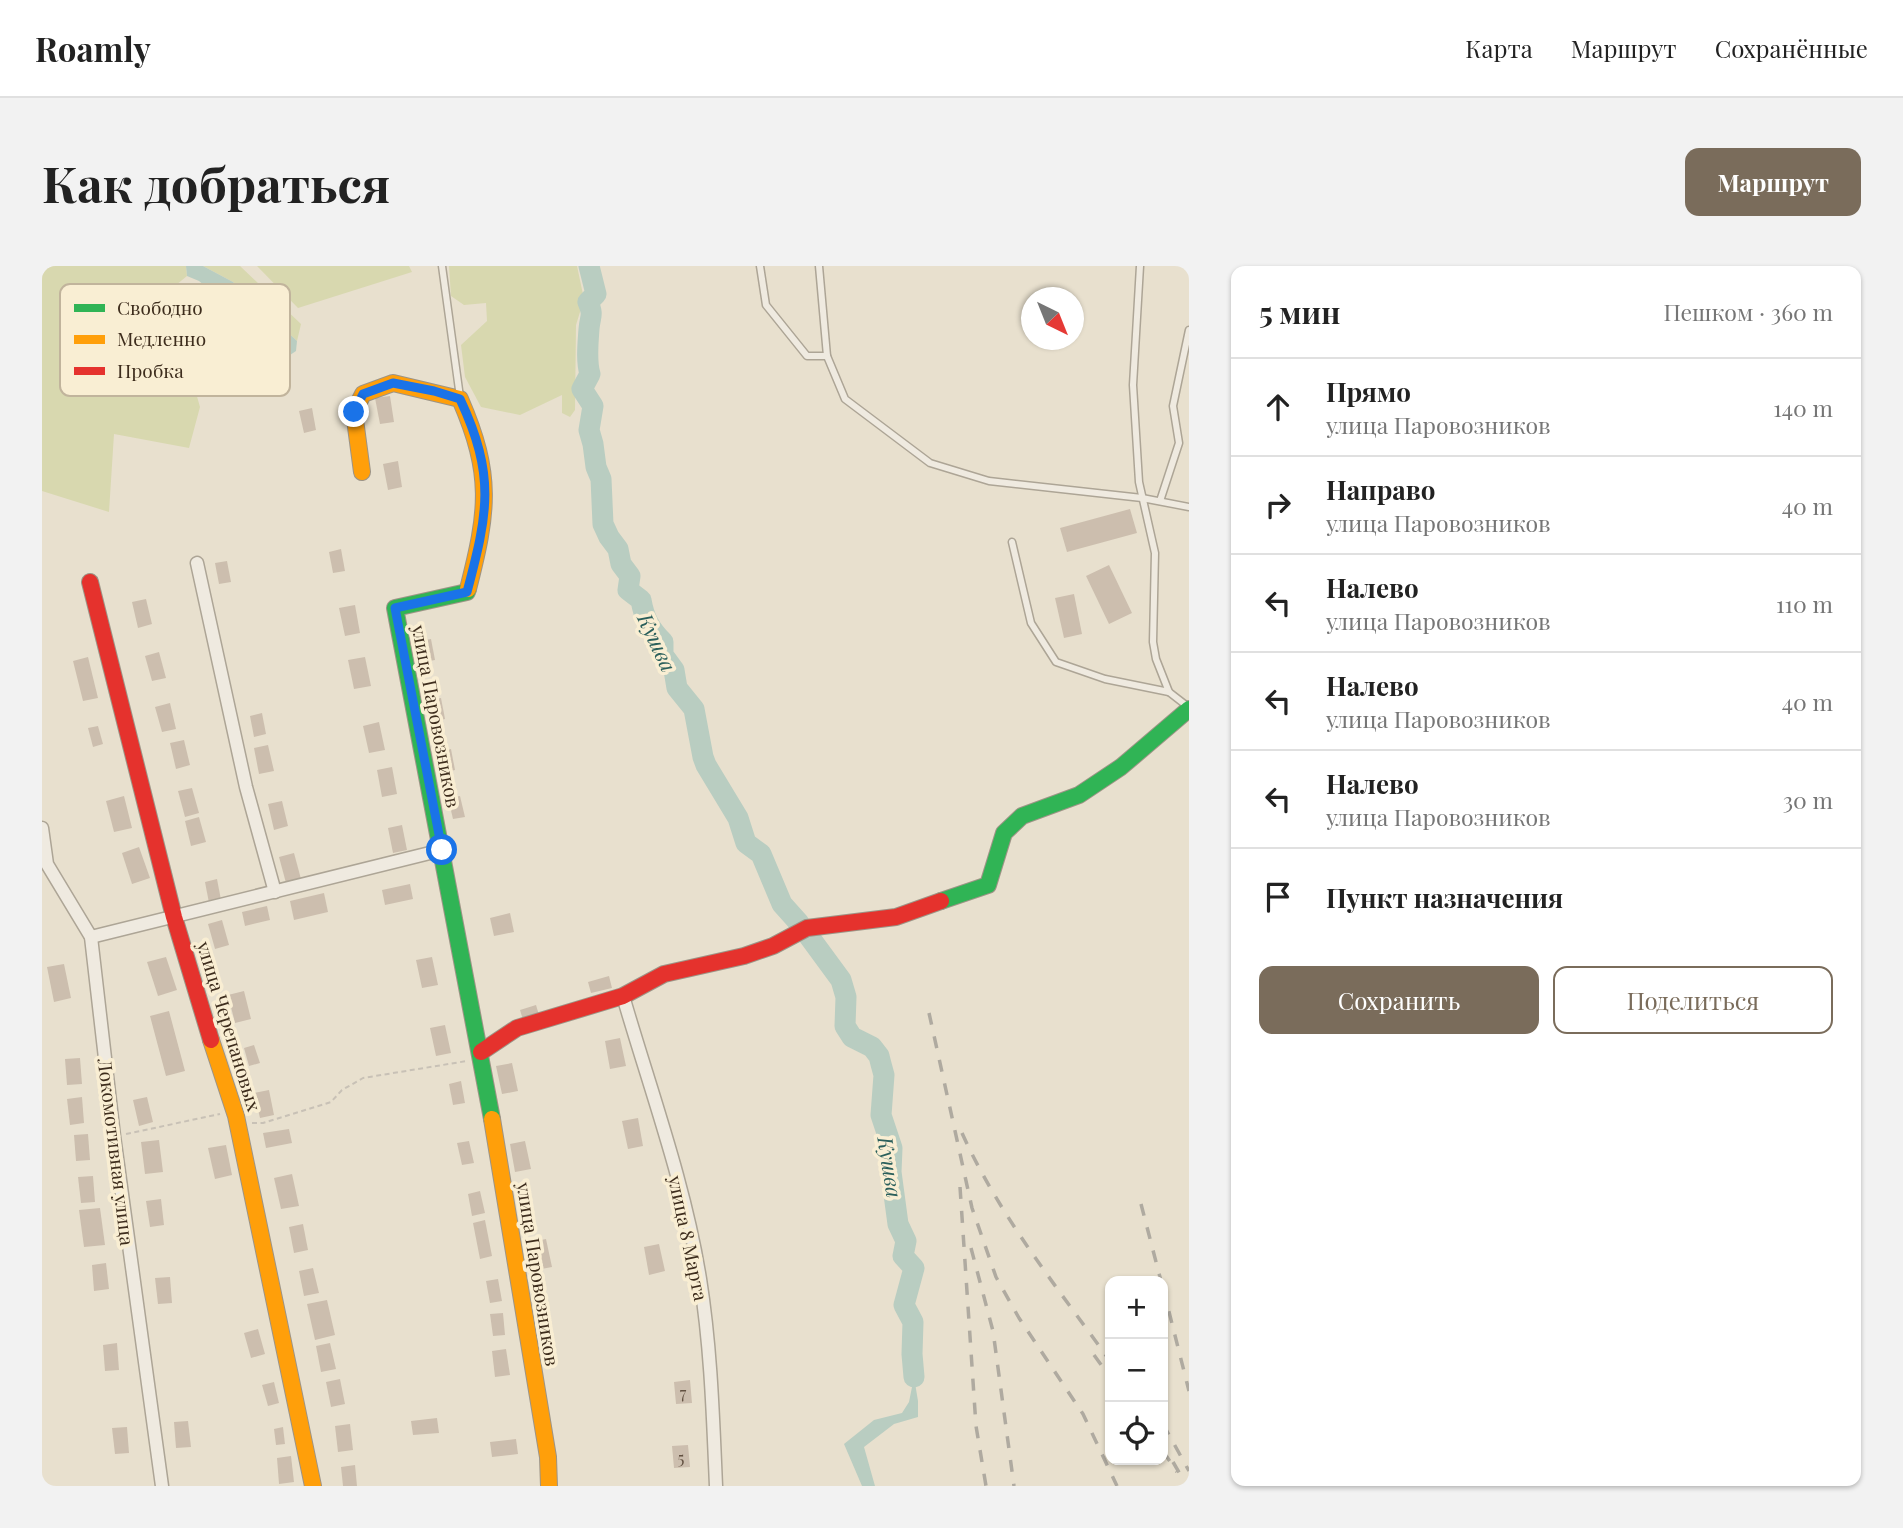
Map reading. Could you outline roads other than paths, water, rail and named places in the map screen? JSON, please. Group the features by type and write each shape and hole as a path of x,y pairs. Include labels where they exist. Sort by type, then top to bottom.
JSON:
{"street":[{"path":"362,472 354,412 363,394 393,383 460,399"},
{"name":"улица Паровозников","path":"460,399 475,431 482,457 486,497 483,532 467,592 395,608 482,1056 548,1457 549,1486"},
{"path":"197,563 246,787 275,892"},
{"name":"улица Черепановых","path":"90,582 174,917 226,1091 236,1116 313,1486"},
{"path":"482,1056 493,1042 517,1028 623,996 664,974 744,956 773,946 807,928 895,917 988,885 1004,833 1022,816 1079,795 1121,767 1189,708"},
{"name":"Локомотивная улица","path":"42,828 47,864 90,937 162,1486"},
{"path":"90,937 442,850"},
{"name":"улица 8 Марта","path":"623,996 683,1201 700,1277 711,1364 716,1486"}],"lane":[{"path":"442,266 460,399"},
{"path":"760,266 766,305 807,356 827,356"},
{"path":"819,266 827,356 845,399 930,463 989,481 1142,498 1189,507"},
{"path":"1140,266 1133,385 1139,482 1154,553 1153,642 1156,659 1169,692"},
{"path":"1160,501 1179,443 1173,406 1189,330"},
{"path":"1012,542 1031,623 1056,662 1105,679 1169,692 1189,708"}],"waterway":[{"name":"Кушва","path":"589,266 596,294 588,302 591,313 588,352 590,374 582,389 593,406 589,430 601,479 603,524 618,549 621,564 630,576 628,590 641,600 648,623 663,642 663,655 674,670 677,688 694,709 706,765 738,818 746,843 761,854 782,904 799,923"},
{"name":"Кушва","path":"808,935 841,980 846,997 845,1026 852,1037 872,1047 879,1056 884,1075 881,1115 892,1148 891,1172 898,1224 906,1241 903,1256 914,1268 904,1305 913,1322 914,1377"}],"railway":[{"path":"929,1013 972,1208 996,1277 1019,1318 1083,1414 1117,1486"},
{"path":"962,1133 1012,1223 1105,1354"},
{"path":"960,1187 976,1426 986,1486"},
{"path":"1141,1204 1160,1276"},
{"path":"971,1248 993,1331 1014,1486"},
{"path":"1168,1308 1189,1391"},
{"path":"1094,1355 1105,1370"},
{"path":"1168,1433 1189,1471"},
{"path":"1168,1458 1177,1472"},
{"path":"1173,1462 1187,1486"}]}
